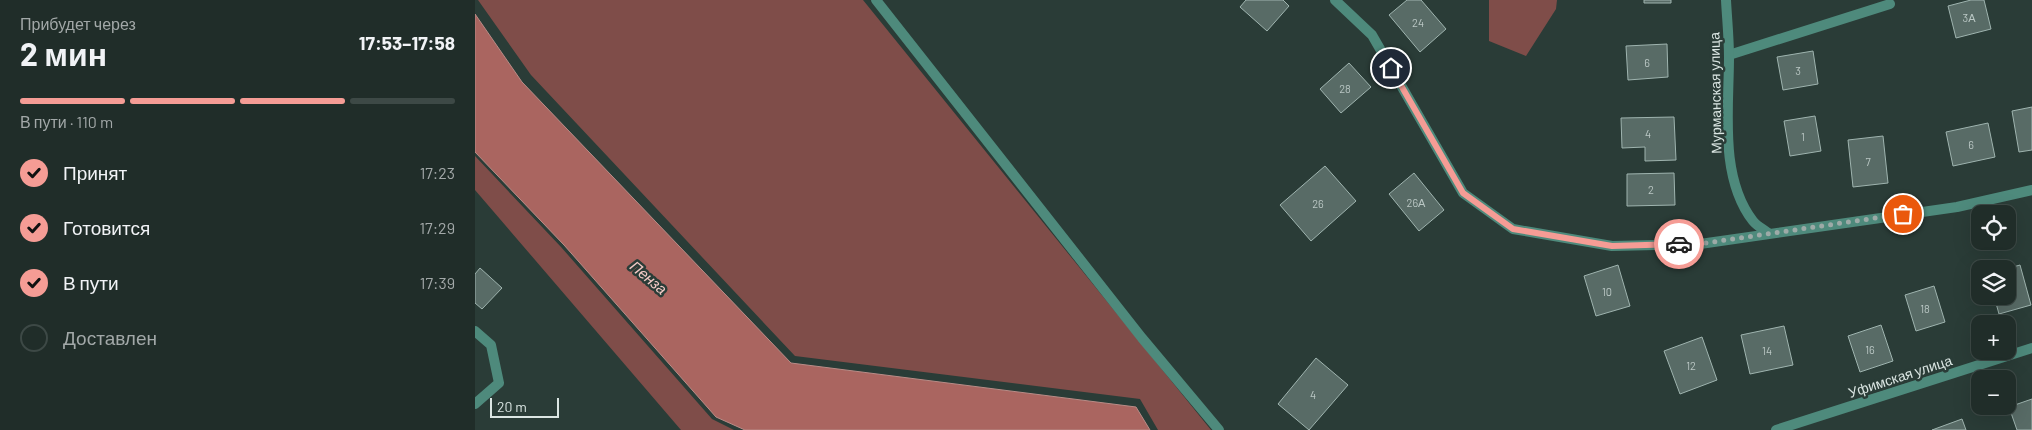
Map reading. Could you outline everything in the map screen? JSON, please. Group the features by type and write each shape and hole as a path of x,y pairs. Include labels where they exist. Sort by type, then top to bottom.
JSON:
{"street":[{"path":"876,0 1143,338 1219,430"},
{"path":"1335,0 1372,35 1463,193 1513,229 1612,246 1699,244 1957,207 2032,190"},
{"name":"Мурманская улица","path":"1726,0 1729,55 1727,128 1730,168 1743,204 1754,222 1768,233"},
{"path":"1729,55 1889,4"},
{"path":"475,331 491,345 499,383 475,404"},
{"name":"Уфимская улица","path":"1776,430 2032,348"}],"shaded area":[{"path":"478,0 863,0 1211,430 1158,430 1140,399 795,356 531,75"},
{"path":"1489,0 1557,0 1556,9 1526,56 1489,41"},
{"path":"475,156 561,247 712,419 734,430 681,430 475,190"}],"water":[{"name":"Пенза","path":"475,14 522,82 791,363 1136,407 1150,430 745,430 716,417 564,245 475,152"}],"building":[{"path":"1246,0 1283,0 1289,6 1267,31 1240,7"},
{"path":"1407,0 1421,0 1446,29 1420,52 1389,15"},
{"path":"1644,0 1671,0 1671,3 1644,3"},
{"path":"1971,0 1984,0 1991,29 1956,38 1948,6"},
{"path":"1667,44 1668,77 1628,80 1626,46"},
{"path":"1813,51 1818,84 1783,90 1777,57"},
{"path":"1349,63 1371,87 1341,113 1320,89"},
{"path":"2032,107 2032,150 2019,152 2012,111"},
{"path":"1815,116 1821,151 1790,156 1784,121"},
{"path":"1674,117 1676,160 1645,161 1645,147 1622,148 1621,118"},
{"path":"1988,123 1995,157 1953,166 1946,132"},
{"path":"1883,136 1888,183 1853,187 1848,140"},
{"path":"1325,166 1356,201 1311,241 1280,205"},
{"path":"1414,173 1444,210 1419,231 1389,194"},
{"path":"1674,173 1675,205 1627,206 1627,174"},
{"path":"1618,265 1630,306 1596,316 1584,276"},
{"path":"2020,265 2031,305 1999,314 1996,305 2016,305 2016,266"},
{"path":"480,268 502,288 482,309 475,303 475,274"},
{"path":"1934,286 1945,322 1916,331 1905,295"},
{"path":"1881,325 1893,361 1860,372 1848,336"},
{"path":"1784,326 1793,365 1750,374 1741,335"},
{"path":"1702,337 1717,380 1680,394 1664,351"},
{"path":"1316,358 1348,385 1309,430 1278,404"},
{"path":"2032,399 2032,430 2017,430 2012,415 2016,415 2016,405"},
{"path":"1962,419 1966,430 1932,430"}],"way so far":[{"path":"1679,244 1699,244 1903,214"}],"route":[{"path":"1391,68 1463,193 1513,229 1612,246 1679,244"}]}
